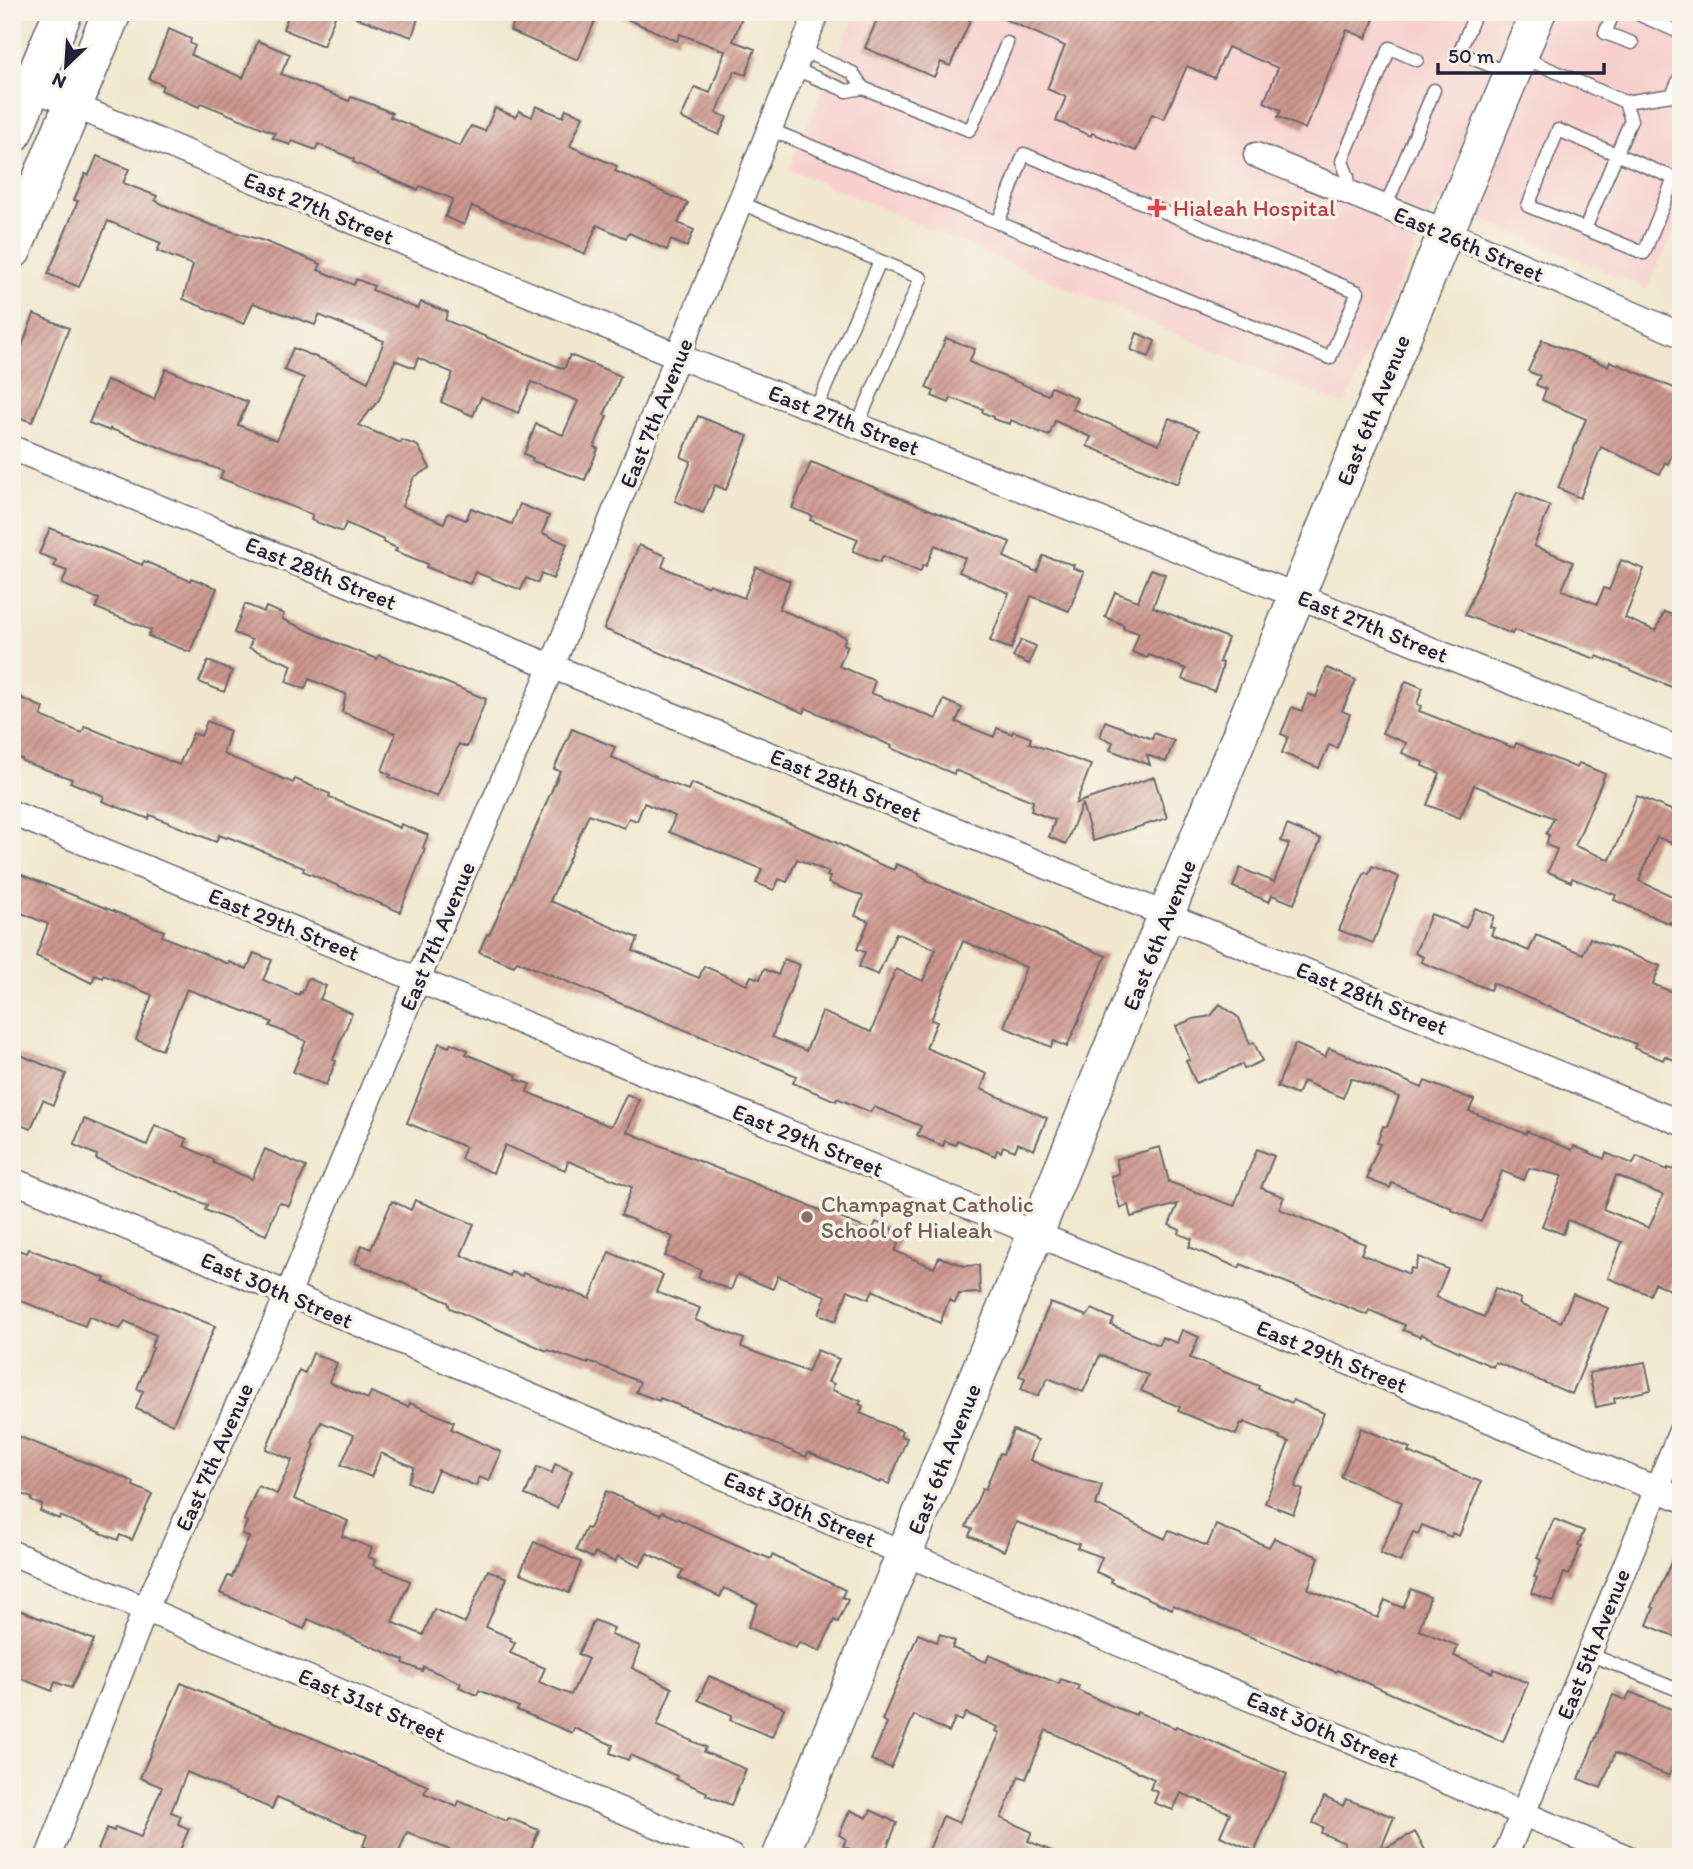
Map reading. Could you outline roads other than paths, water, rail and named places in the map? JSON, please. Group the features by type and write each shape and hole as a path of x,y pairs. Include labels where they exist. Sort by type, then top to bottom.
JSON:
{"main road":[{"path":"12,134 22,84 63,12"},
{"path":"12,250 112,12"}],"street":[{"name":"East 7th Avenue","path":"48,1857 145,1609 288,1294 418,979 552,666 680,357 817,12"},
{"name":"East 6th Avenue","path":"780,1857 1538,12"},
{"name":"East 27th Street","path":"22,84 680,357 1297,596 1681,750"},
{"name":"East 26th Street","path":"1256,155 1446,232 1681,335"},
{"name":"East 28th Street","path":"12,448 1681,1123"},
{"name":"East 29th Street","path":"12,813 1681,1499"},
{"name":"East 30th Street","path":"12,1180 1626,1857"},
{"name":"East 5th Avenue","path":"1506,1857 1681,1431"},
{"name":"East 31st Street","path":"12,1553 732,1857"}],"lane":[{"path":"1476,12 1459,52 1516,65 1625,102 1676,100 1681,75"},
{"path":"1614,12 1605,33 1632,43"},
{"path":"1633,12 1681,33"},
{"path":"799,60 846,91 863,89 968,130 1007,43"},
{"path":"1346,192 1348,177 1342,162 1390,48 1417,60"},
{"path":"799,60 853,73 863,89"},
{"path":"1385,208 1434,90"},
{"path":"1585,229 1631,120 1625,102"},
{"path":"771,130 998,223 1330,358 1358,292 1024,153 998,223"},
{"path":"1558,130 1616,153 1674,178 1644,253 1528,206 1558,130"},
{"path":"741,203 921,278 857,426"},
{"path":"816,409 880,261"},
{"path":"1589,1654 1681,1690"}],"place":[{"name":"Hialeah Hospital","path":"1157,208"},
{"name":"Champagnat Catholic School of Hialeah","path":"807,1217"}]}
